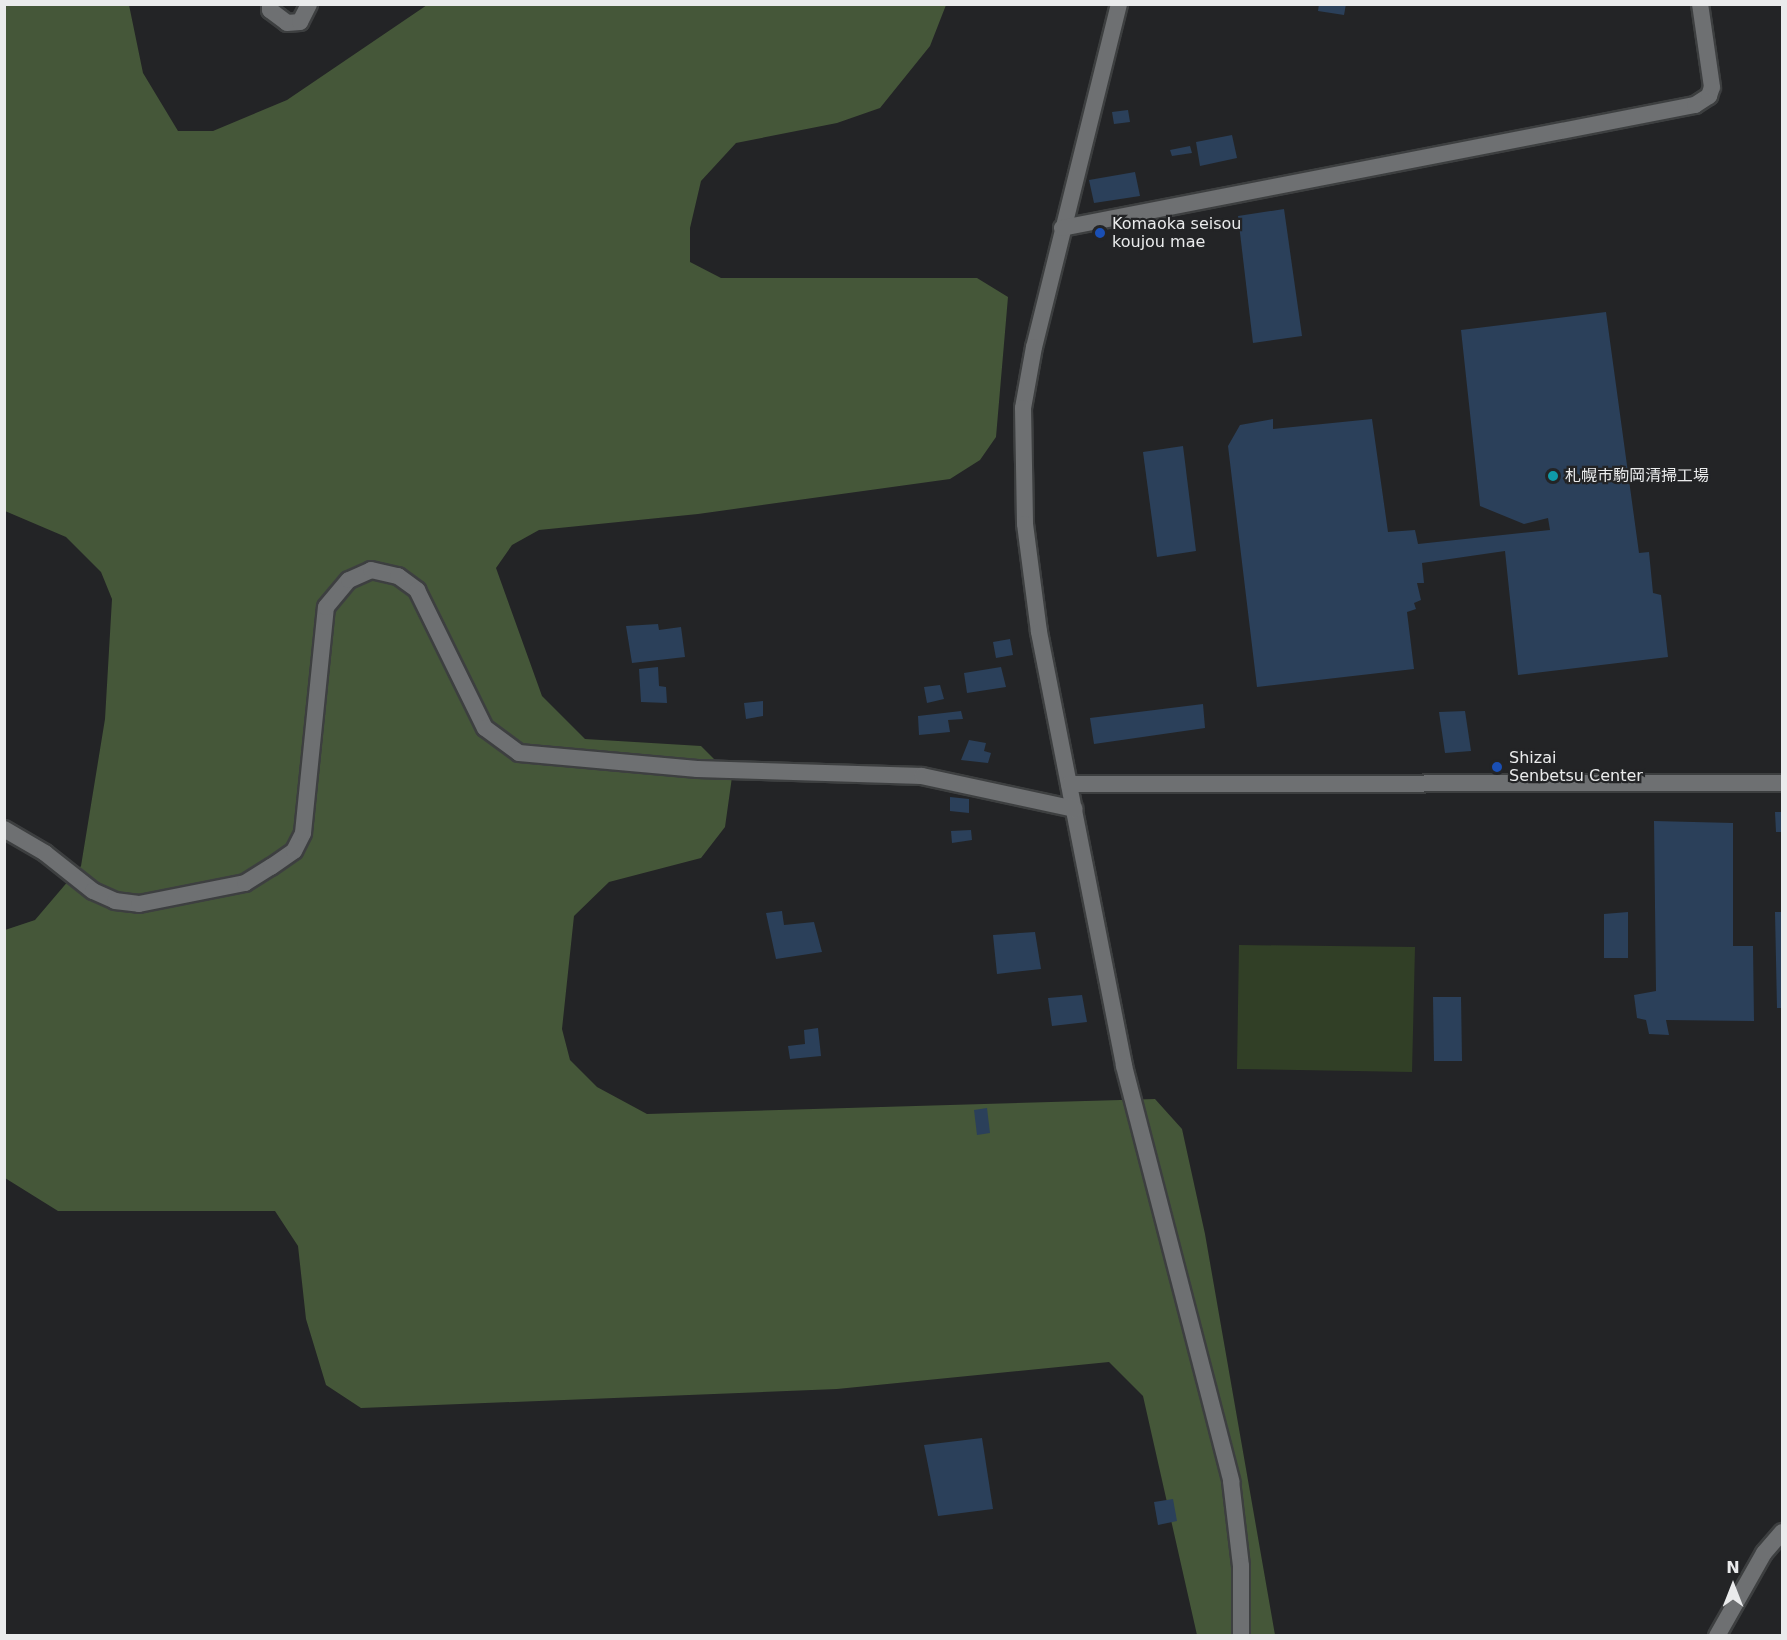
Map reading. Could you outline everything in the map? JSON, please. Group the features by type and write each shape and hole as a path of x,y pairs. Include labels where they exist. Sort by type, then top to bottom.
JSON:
{"street":[{"path":"270,4 270,10 287,23 300,22 309,4"},
{"path":"1119,4 1062,228 1025,398 1022,466 1040,632 1074,809 1084,878 1124,1066 1231,1481 1241,1566 1241,1635"},
{"path":"1062,228 1695,105 1709,96 1712,87 1700,4"},
{"path":"4,829 45,853 93,891 115,901 139,904 245,883 294,851 303,833 326,607 349,580 371,570 398,576 417,590 485,728 519,753 697,769 922,776 1074,809"},
{"path":"1069,784 1782,783"},
{"path":"1717,1635 1764,1553 1782,1532"}],"green space":[{"path":"5,5 129,5 143,73 178,131 213,131 287,100 427,5 946,5 930,46 880,108 837,123 736,143 701,181 690,228 690,262 721,278 977,278 1008,297 996,437 980,460 950,479 698,514 539,530 512,545 496,568 542,696 585,739 701,746 732,777 725,827 701,858 609,882 574,916 562,1029 570,1060 597,1087 647,1114 1155,1099 1182,1129 1205,1234 1275,1635 1197,1635 1143,1396 1109,1362 837,1389 361,1408 326,1385 306,1319 298,1246 275,1211 58,1211 5,1178 5,930 35,920 81,866 105,719 112,599 101,572 66,537 5,511"},
{"path":"1239,945 1415,947 1412,1072 1237,1069"}],"building":[{"path":"1319,4 1346,4 1344,15 1318,11"},
{"path":"1128,110 1130,122 1114,124 1112,112"},
{"path":"1232,135 1237,158 1200,166 1196,142"},
{"path":"1190,146 1192,153 1172,156 1170,150"},
{"path":"1135,172 1140,196 1094,203 1089,180"},
{"path":"1284,209 1302,336 1253,343 1238,216"},
{"name":"札幌市駒岡清掃工場","path":"1606,312 1639,553 1649,552 1653,593 1661,595 1668,657 1518,675 1505,551 1422,563 1424,583 1417,583 1421,600 1414,603 1416,609 1407,612 1414,669 1257,687 1228,446 1240,425 1273,419 1273,429 1372,419 1388,532 1415,530 1418,544 1550,530 1548,518 1524,524 1480,506 1461,330"},
{"path":"1183,446 1196,551 1157,557 1143,452"},
{"path":"658,624 659,630 681,627 685,657 632,663 626,626"},
{"path":"1010,639 1013,655 996,658 993,642"},
{"path":"658,667 659,686 666,687 667,703 641,702 639,669"},
{"path":"1001,667 1006,687 967,693 964,673"},
{"path":"940,685 944,699 927,703 924,687"},
{"path":"763,701 763,716 746,719 744,703"},
{"path":"1203,704 1205,728 1094,744 1090,718"},
{"path":"961,711 963,719 948,720 950,732 919,735 918,716"},
{"path":"1465,711 1471,751 1445,753 1439,712"},
{"path":"969,740 986,743 984,751 991,753 988,763 961,760"},
{"path":"950,797 969,799 969,813 950,811"},
{"path":"1775,812 1782,812 1782,832 1776,832"},
{"path":"1654,821 1733,823 1733,946 1753,946 1754,1021 1666,1020 1669,1035 1649,1034 1646,1020 1637,1018 1634,995 1656,991"},
{"path":"971,830 972,840 952,843 951,831"},
{"path":"782,911 784,925 814,922 822,952 776,959 766,913"},
{"path":"1628,912 1628,958 1604,958 1604,914"},
{"path":"1775,912 1782,912 1782,1008 1777,1008"},
{"path":"1035,932 1041,969 997,974 993,935"},
{"path":"1082,995 1087,1022 1052,1026 1048,998"},
{"path":"1433,997 1461,997 1462,1061 1434,1061"},
{"path":"818,1028 821,1056 790,1059 788,1046 805,1044 804,1030"},
{"path":"987,1108 990,1133 977,1135 974,1110"},
{"path":"982,1438 993,1509 938,1516 924,1445"},
{"path":"1173,1499 1177,1521 1158,1525 1154,1502"}],"place":[{"name":"Komaoka seisou koujou mae","path":"1100,233"},
{"name":"札幌市駒岡清掃工場","path":"1553,476"},
{"name":"Shizai Senbetsu Center","path":"1497,767"}]}
